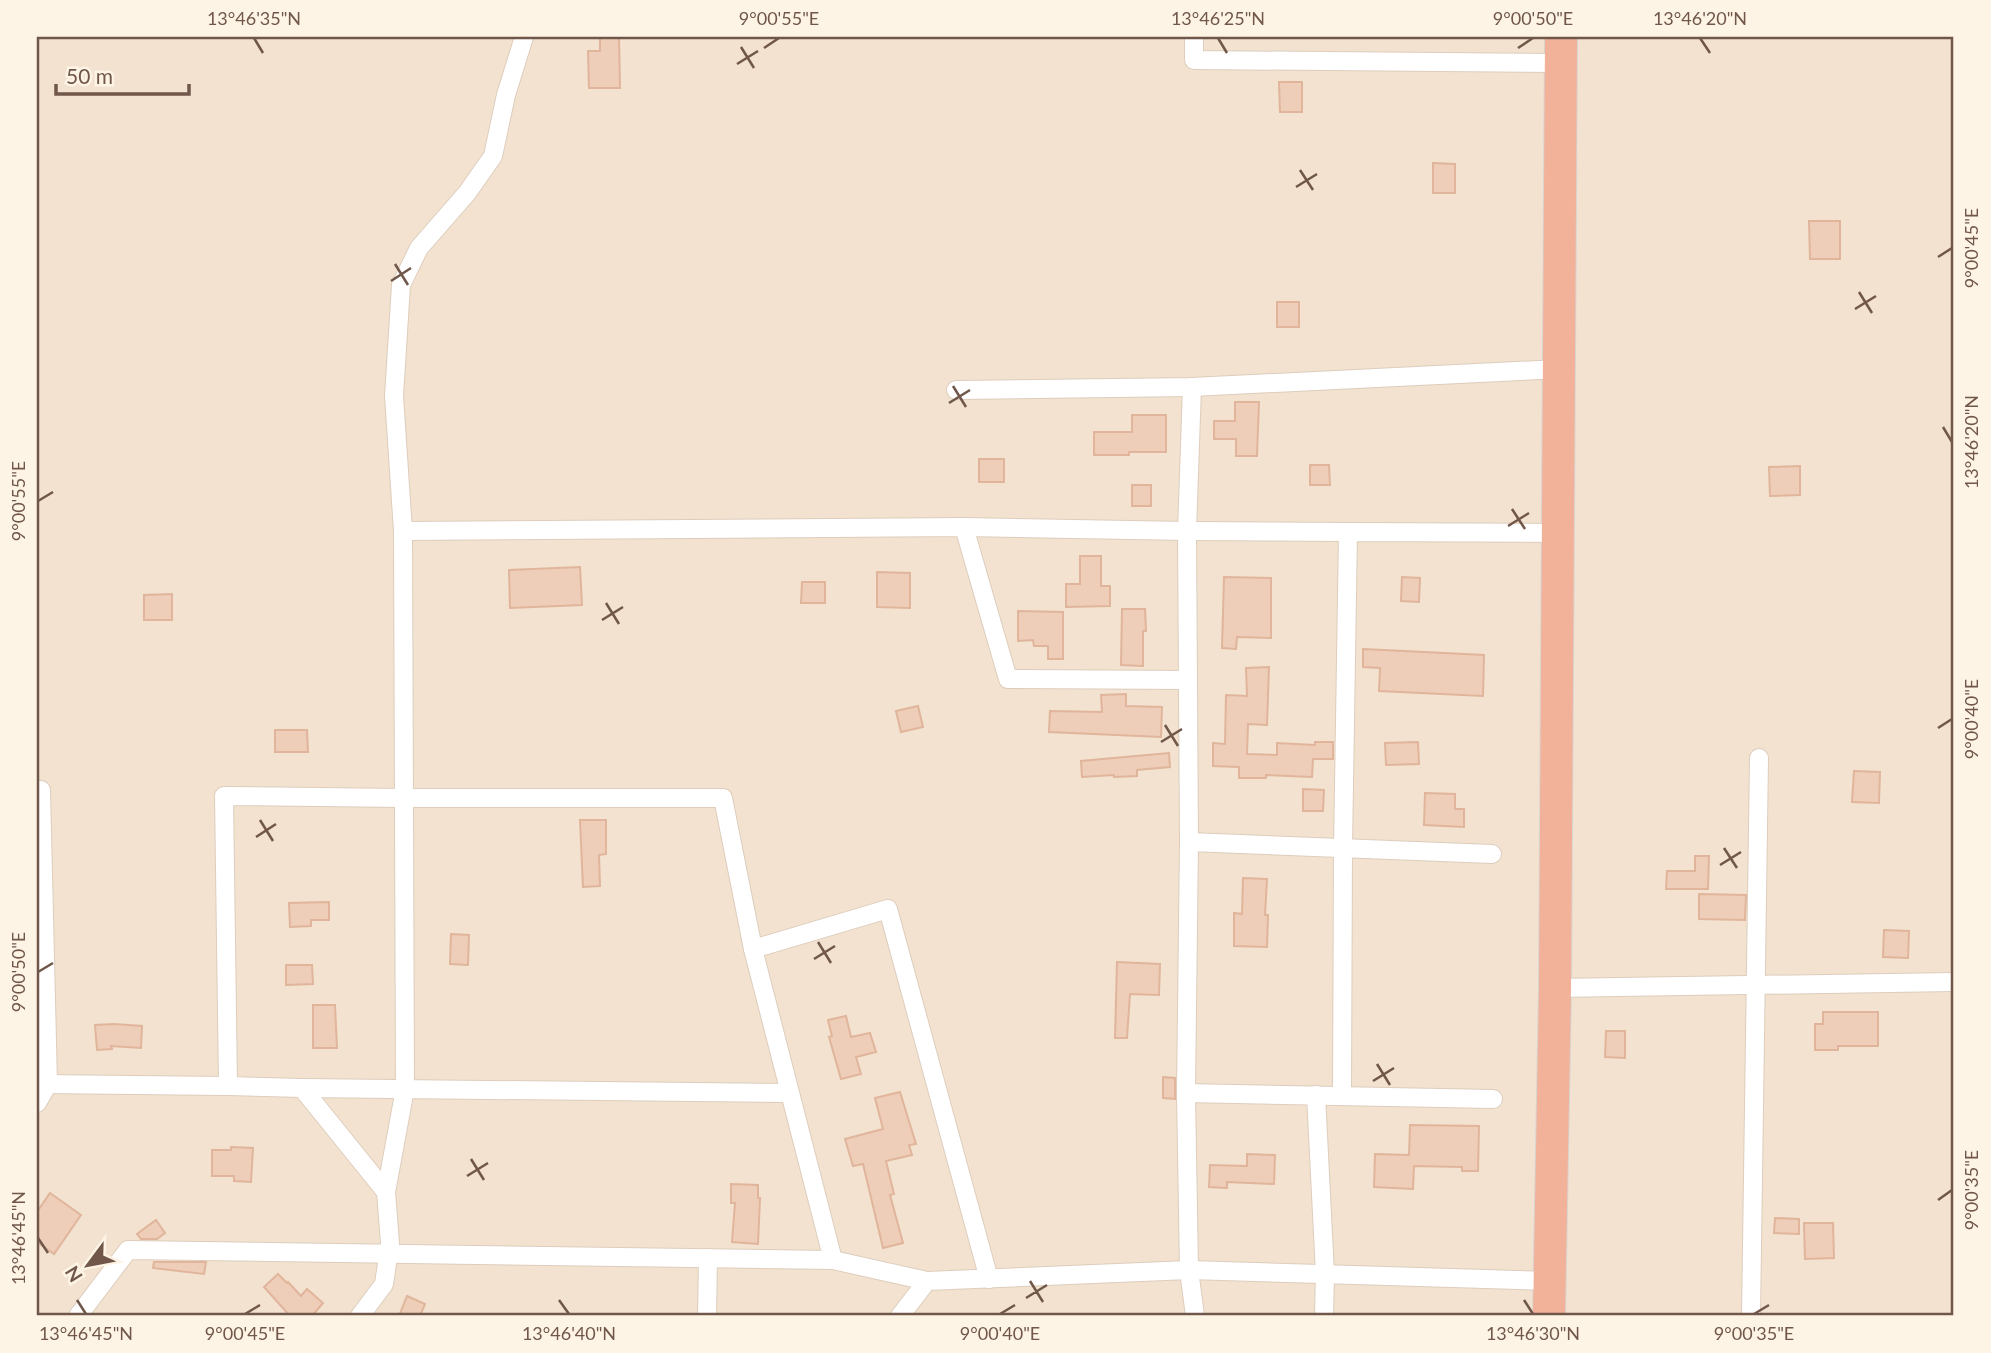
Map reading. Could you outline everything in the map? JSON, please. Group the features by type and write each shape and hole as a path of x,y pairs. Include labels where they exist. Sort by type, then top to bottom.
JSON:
{"highway":[{"path":"1549,1316 1555,988 1561,50"}],"street":[{"path":"360,1316 384,1284 390,1243 386,1192 405,1089 403,531 394,396 401,285 419,248 467,192 493,156 506,95 524,37"},
{"path":"1194,37 1194,60 1561,50"},
{"path":"956,390 1192,387 1559,369"},
{"path":"1192,387 1187,531 1189,842 1186,1093 1189,1270 1195,1316"},
{"path":"403,531 964,527 1558,533"},
{"path":"964,527 1008,679 1188,681"},
{"path":"1342,1095 1348,532"},
{"path":"1751,1316 1759,758"},
{"path":"37,790 41,790 42,1084 37,1103"},
{"path":"228,1086 224,796 723,797 753,949 833,1260"},
{"path":"1189,842 1492,855"},
{"path":"753,949 888,909 989,1279"},
{"path":"1555,988 1954,982"},
{"path":"42,1084 789,1093"},
{"path":"302,1088 386,1192"},
{"path":"1186,1093 1493,1099"},
{"path":"1316,1095 1325,1274 1324,1316"},
{"path":"78,1316 128,1250 833,1260 927,1281 1189,1270 1550,1281"},
{"path":"707,1316 708,1258"},
{"path":"900,1316 927,1281"}],"shaded area":[{"path":"37,37 1954,37 1954,1316 37,1316"}],"building":[{"path":"600,37 619,37 620,88 589,88 588,51 600,51"},
{"path":"1279,82 1302,82 1302,112 1280,112"},
{"path":"1433,163 1455,164 1455,193 1433,193"},
{"path":"1809,221 1840,221 1840,259 1810,259"},
{"path":"1277,302 1299,302 1299,327 1277,327"},
{"path":"1235,402 1259,402 1257,456 1236,456 1236,439 1214,439 1214,421 1235,421"},
{"path":"1132,415 1166,415 1166,452 1094,455 1094,432 1132,432"},
{"path":"979,459 1004,459 1004,482 979,482"},
{"path":"1310,465 1329,465 1330,485 1310,485"},
{"path":"1800,466 1800,495 1770,496 1769,467"},
{"path":"1132,485 1151,485 1151,506 1132,506"},
{"path":"1080,556 1101,556 1101,586 1110,586 1110,606 1066,607 1066,584 1080,584"},
{"path":"580,567 582,605 510,608 509,570"},
{"path":"877,572 910,573 910,608 877,607"},
{"path":"1224,577 1271,578 1271,638 1237,637 1236,649 1222,648"},
{"path":"1402,577 1420,578 1419,602 1401,601"},
{"path":"802,582 825,582 825,603 801,603"},
{"path":"172,594 172,620 144,620 144,595"},
{"path":"1122,609 1145,609 1143,666 1121,665"},
{"path":"1018,611 1063,612 1063,659 1048,659 1048,646 1034,646 1033,640 1018,641"},
{"path":"1363,649 1484,655 1483,696 1379,691 1380,668 1363,667"},
{"path":"1269,667 1267,725 1248,724 1247,754 1277,755 1277,743 1315,745 1315,742 1333,742 1333,759 1313,759 1312,777 1266,775 1266,778 1239,778 1239,767 1213,766 1213,743 1225,744 1226,695 1247,696 1246,668"},
{"path":"1126,694 1126,706 1162,707 1161,737 1049,732 1050,711 1102,712 1101,695"},
{"path":"918,706 923,727 901,732 896,711"},
{"path":"275,730 307,730 308,752 275,752"},
{"path":"1418,742 1419,764 1386,765 1385,743"},
{"path":"1169,753 1170,767 1137,770 1137,776 1082,777 1081,761"},
{"path":"1854,771 1880,772 1879,803 1852,802"},
{"path":"1303,789 1324,790 1323,811 1303,811"},
{"path":"1425,793 1455,794 1455,809 1464,809 1464,827 1424,825"},
{"path":"580,820 606,820 606,854 599,855 600,886 583,887"},
{"path":"1695,856 1709,856 1708,889 1666,889 1667,871 1695,871"},
{"path":"1243,878 1267,879 1267,947 1234,946 1234,913 1242,914"},
{"path":"1699,894 1746,895 1745,920 1699,919"},
{"path":"329,902 329,920 311,920 311,926 290,927 289,903"},
{"path":"1884,930 1909,931 1908,958 1883,957"},
{"path":"451,934 469,935 468,965 450,964"},
{"path":"1117,962 1160,964 1159,995 1130,994 1127,1038 1115,1038"},
{"path":"286,965 312,965 313,984 286,985"},
{"path":"313,1005 335,1005 337,1048 313,1048"},
{"path":"1823,1012 1878,1012 1878,1046 1838,1046 1838,1050 1815,1050 1815,1024 1823,1024"},
{"path":"846,1016 851,1037 870,1033 876,1052 856,1057 861,1074 841,1079 829,1037 832,1036 828,1020"},
{"path":"95,1025 142,1026 141,1048 111,1046 112,1049 97,1050"},
{"path":"1606,1031 1625,1031 1625,1058 1605,1057"},
{"path":"1163,1077 1175,1078 1175,1099 1163,1098"},
{"path":"900,1092 916,1144 909,1145 912,1155 886,1161 894,1194 890,1195 903,1243 883,1248 863,1164 853,1166 845,1139 883,1129 875,1098"},
{"path":"1410,1125 1479,1126 1478,1171 1462,1171 1462,1167 1414,1166 1413,1189 1374,1187 1375,1154 1409,1155"},
{"path":"231,1147 253,1148 251,1182 234,1181 234,1176 212,1176 212,1150 231,1150"},
{"path":"1247,1154 1275,1155 1274,1184 1227,1182 1227,1188 1209,1187 1210,1165 1247,1166"},
{"path":"731,1184 758,1185 758,1244 732,1242 735,1203 731,1203"},
{"path":"50,1193 81,1215 54,1254 37,1242 37,1212"},
{"path":"1775,1218 1799,1219 1799,1234 1774,1233"},
{"path":"156,1220 165,1233 157,1239 141,1239 137,1234"},
{"path":"1804,1223 1833,1223 1834,1258 1805,1259"},
{"path":"154,1262 206,1262 204,1274 153,1268"},
{"path":"278,1274 301,1296 307,1289 323,1303 312,1316 290,1316 264,1287"},
{"path":"407,1296 425,1304 420,1316 399,1316"}]}
